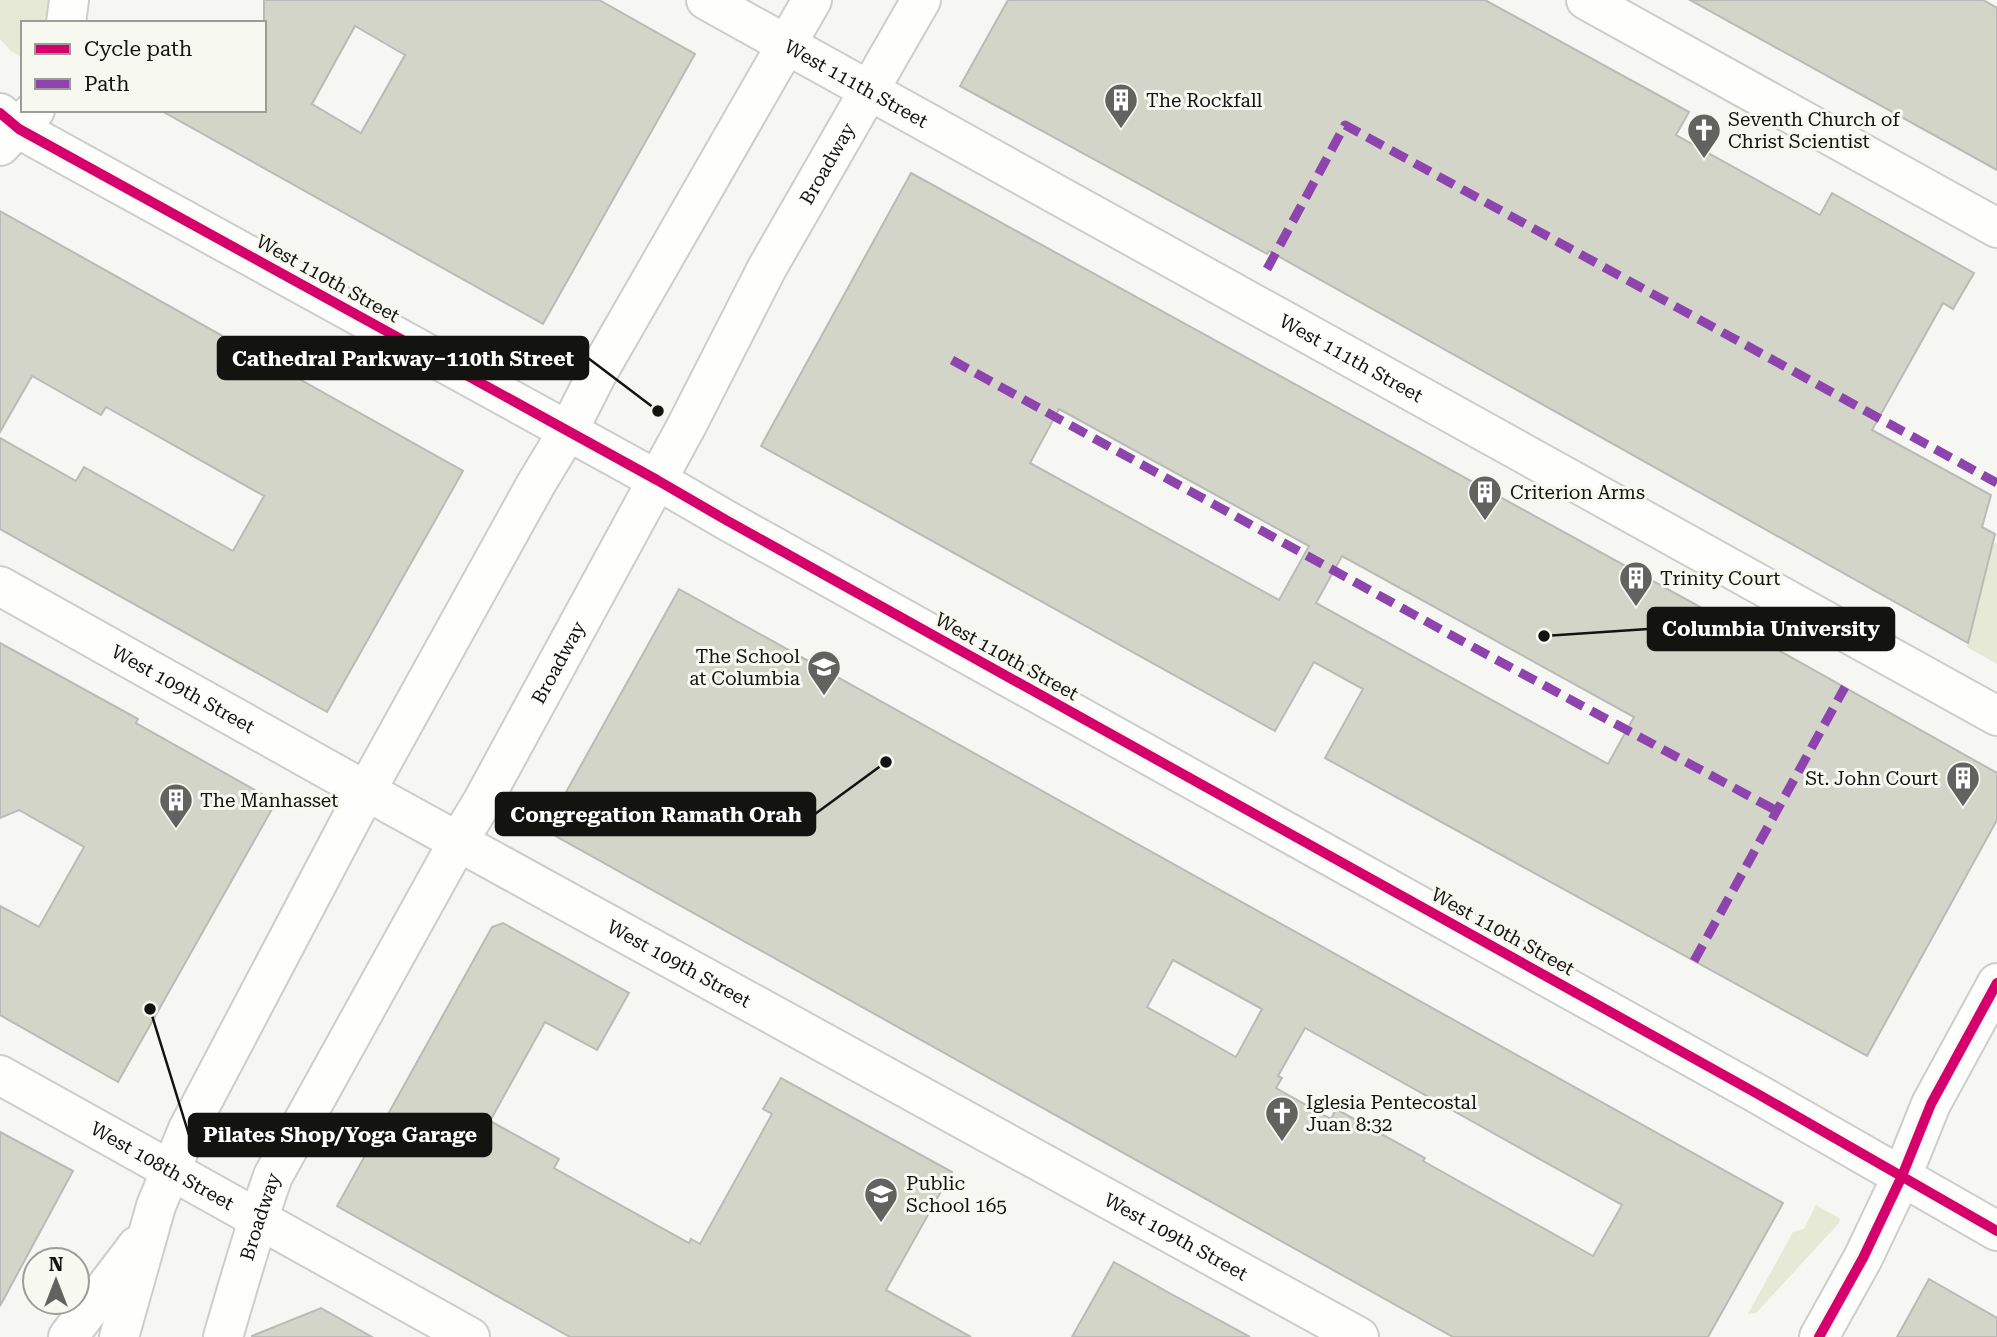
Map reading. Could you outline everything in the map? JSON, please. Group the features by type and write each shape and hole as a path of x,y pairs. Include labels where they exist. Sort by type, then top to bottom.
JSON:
{"main road":[{"path":"66,21 69,0"},
{"name":"West 111th Street","path":"706,0 1997,716"},
{"path":"119,1337 169,1170 188,1129 366,791 604,362 812,0"},
{"name":"Broadway","path":"223,1337 273,1176 488,792 657,480 767,268 921,0"},
{"path":"1586,0 1997,228"},
{"name":"West 110th Street","path":"13,124 1756,1093 1997,1231"},
{"name":"West 109th Street","path":"0,586 366,791 1360,1337"},
{"path":"1819,1337 1863,1258 1902,1177 1931,1104 1997,983"},
{"name":"West 108th Street","path":"0,1075 470,1337"},
{"path":"68,1337 149,1231"}],"green space":[{"path":"0,0 56,0 54,21 21,21 21,57 0,39"},
{"path":"1993,542 1997,544 1997,664 1967,647"},
{"path":"1816,1205 1840,1219 1839,1223 1756,1313 1748,1314 1793,1232 1804,1229"}],"building":[{"path":"264,0 599,0 695,54 543,324 164,112 266,112","holes":["355,26 405,55 361,133 312,104"]},
{"path":"1008,0 1485,0 1689,112 1676,135 1820,215 1832,193 1974,273 1953,309 1943,303 1872,430 1991,495 1982,527 1995,534 1968,643 1269,251 1267,254 960,86"},
{"path":"1690,0 1983,0 1997,8 1997,170"},
{"path":"911,173 1997,773 1997,820 1867,1056 1325,758 1363,689 1314,662 1275,731 761,446","holes":["1059,409 1309,546 1279,600 1030,463","1342,556 1634,717 1608,764 1316,603"]},
{"path":"0,211 463,471 327,712 0,529 0,438 76,481 84,467 233,551 264,496 106,407 101,415 32,376 0,432"},
{"path":"679,589 1783,1203 1708,1337 1453,1337 545,830","holes":["1173,960 1262,1009 1236,1057 1147,1007","1305,1028 1622,1205 1593,1256 1336,1109 1331,1119 1276,1088 1282,1078 1278,1076"]},
{"path":"0,643 138,719 136,723 276,802 118,1082 0,1015 0,906 39,927 84,847 19,810 0,818"},
{"path":"503,923 629,993 597,1050 545,1022 490,1121 559,1159 554,1168 689,1243 691,1239 700,1244 772,1114 763,1109 781,1078 952,1172 886,1290 971,1337 570,1337 337,1206 492,927"},
{"path":"0,1132 73,1171 32,1246 21,1246 21,1267 0,1306"},
{"path":"1114,1262 1173,1295 1250,1337 1072,1337"},
{"path":"1929,1279 1997,1318 1997,1337 1897,1337"},
{"path":"321,1308 372,1337 252,1337 252,1336"}],"marked path":[{"path":"1267,269 1345,125 1997,483"},
{"path":"952,360 1777,811"},
{"path":"1694,961 1845,687"}],"cycle path":[{"path":"0,113 19,129 657,480 1756,1093 1997,1231"},
{"path":"1819,1337 1863,1258 1902,1176 1931,1104 1997,983"}],"place":[{"name":"The Rockfall","path":"1121,130"},
{"name":"Seventh Church of Christ Scientist","path":"1704,160"},
{"name":"Cathedral Parkway–110th Street","path":"658,411"},
{"name":"Criterion Arms","path":"1485,522"},
{"name":"Trinity Court","path":"1636,608"},
{"name":"Columbia University","path":"1544,636"},
{"name":"The School at Columbia","path":"824,697"},
{"name":"Congregation Ramath Orah","path":"886,762"},
{"name":"St. John Court","path":"1963,808"},
{"name":"The Manhasset","path":"176,830"},
{"name":"Pilates Shop/Yoga Garage","path":"150,1009"},
{"name":"Iglesia Pentecostal Juan 8:32","path":"1282,1143"},
{"name":"Public School 165","path":"881,1224"}]}
